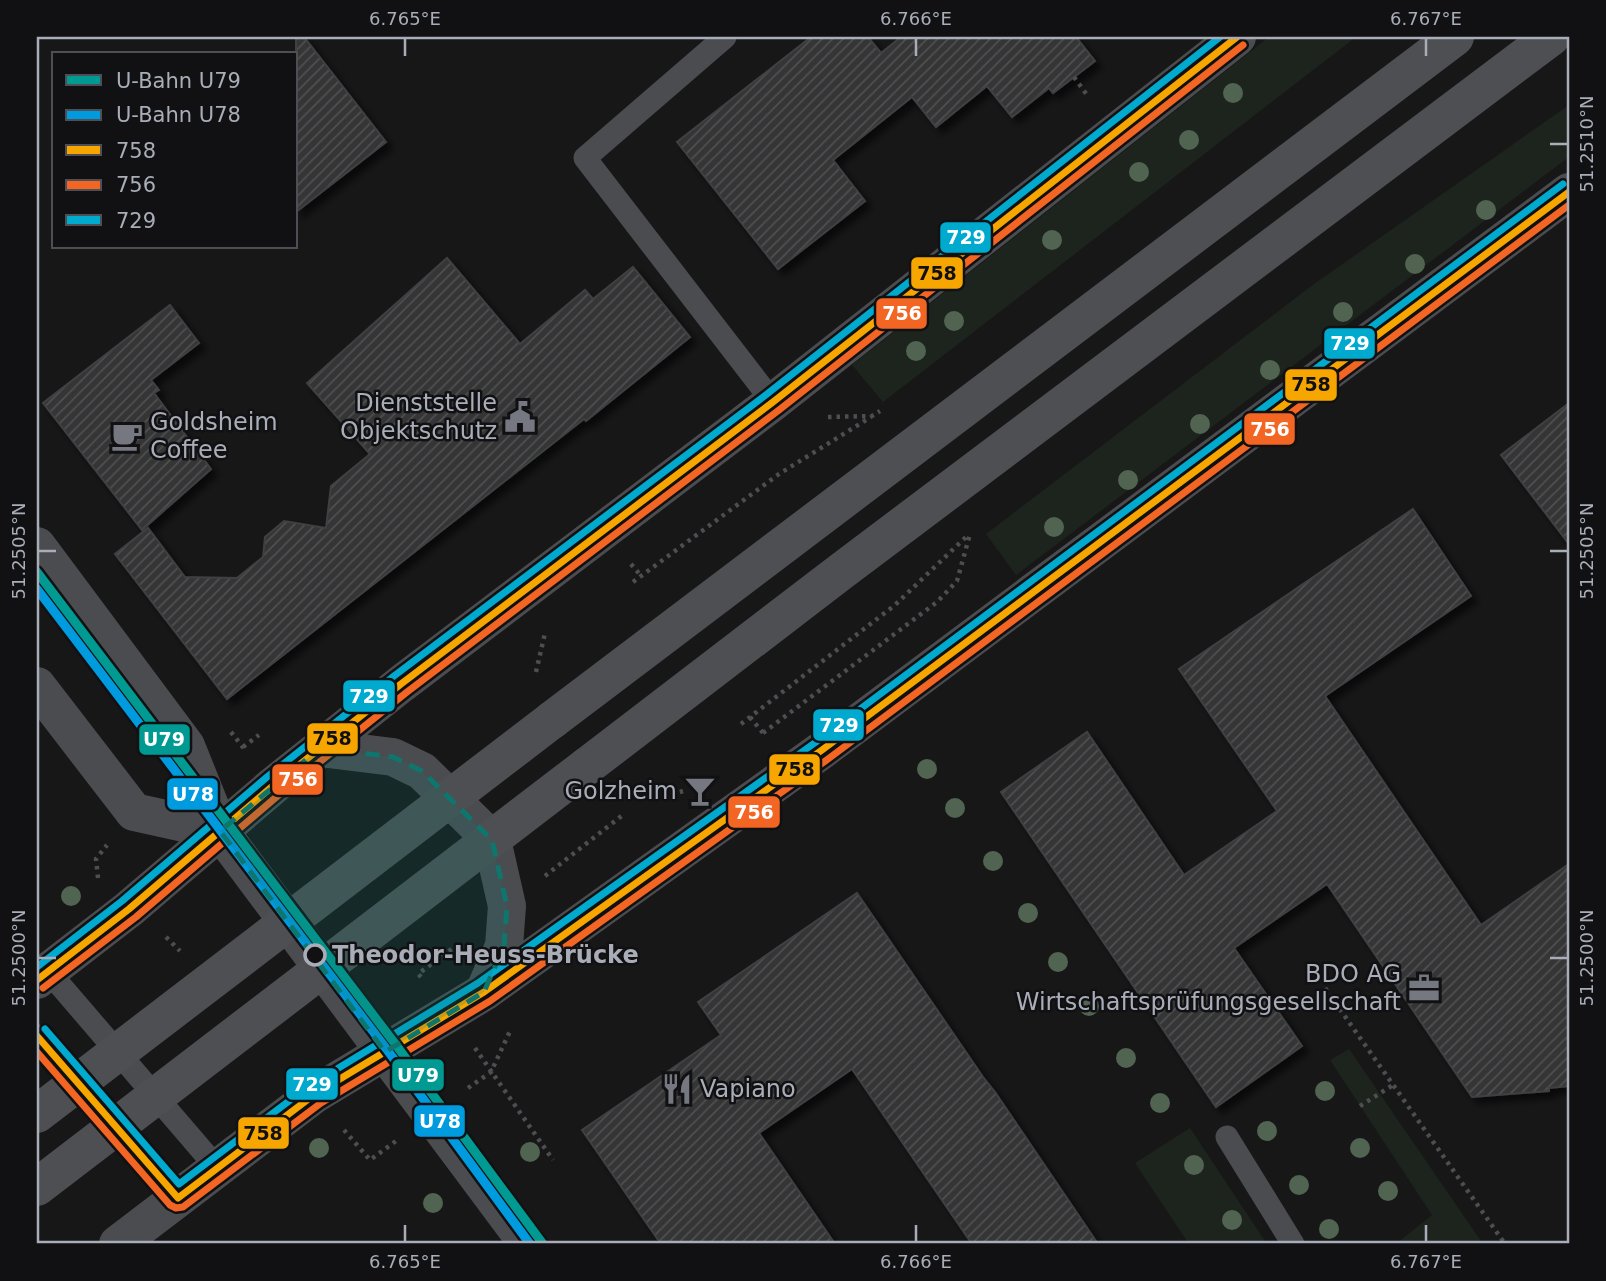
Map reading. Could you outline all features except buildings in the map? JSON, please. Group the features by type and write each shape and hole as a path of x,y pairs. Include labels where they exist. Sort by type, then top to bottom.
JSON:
{"main road":[{"path":"37,1114 696,608 1455,37"},
{"path":"37,1187 850,564 1551,37"}],"street":[{"path":"43,976 130,909 320,748 424,666 773,402 1237,37"},
{"path":"118,1244 315,1094 484,992 834,742 1569,192"},
{"path":"37,546 186,746 220,831 528,1244"},
{"path":"37,686 134,812 220,831"},
{"path":"320,748 393,757 422,771 492,840 507,905 504,946 484,992"}],"lane":[{"path":"725,37 585,158 773,402"},
{"path":"43,976 218,1169"},
{"path":"37,1036 178,1198"},
{"path":"1227,1138 1293,1244"}],"path":[{"path":"1074,77 1087,95"},
{"path":"634,582 779,474 872,416"},
{"path":"741,724 895,605 977,528"},
{"path":"752,741 937,602 957,581 969,534"},
{"path":"628,561 642,577"},
{"path":"750,717 763,733"},
{"path":"625,793 661,795 688,789"},
{"path":"542,877 624,814"},
{"path":"418,974 454,947"},
{"path":"1325,988 1505,1244"},
{"path":"473,1045 553,1160"},
{"path":"474,1084 491,1072"},
{"path":"1360,1106 1393,1084"},
{"path":"337,1121 370,1160 391,1145"}],"highlighted area":[{"path":"320,748 393,757 422,771 492,840 507,906 504,946 484,992 385,1052 220,831"}],"shaded area":[{"path":"1269,37 1356,37 883,402 852,365"},
{"path":"1569,105 1569,157 1016,575 986,534 1314,284"},
{"path":"1349,1049 1483,1244 1396,1244 1432,1215 1330,1060"},
{"path":"1190,1128 1267,1244 1189,1244 1135,1163"}],"metro line":[{"name":"U79","path":"37,572 396,1045 543,1244"},
{"name":"U78","path":"37,589 388,1051 530,1244"}],"transit line":[{"name":"729","path":"37,967 122,901 267,777 394,676 767,394 1220,37"},
{"name":"758","path":"37,980 129,909 274,785 401,684 773,402 1237,37"},
{"name":"756","path":"43,988 136,917 281,793 407,692 779,410 1243,45"},
{"name":"729","path":"45,1029 179,1184 309,1086 478,983 816,742 1563,184"},
{"name":"758","path":"37,1036 178,1198 315,1094 484,992 822,750 1569,192"},
{"name":"756","path":"37,1052 170,1205 183,1207 321,1103 490,1001 828,759 1569,205"}],"place":[{"name":"Dienststelle Objektschutz","path":"520,417"},
{"name":"Goldsheim Coffee","path":"127,436"},
{"name":"Golzheim","path":"700,791"},
{"name":"Theodor-Heuss-Brücke","path":"315,955"},
{"name":"BDO AG Wirtschaftsprüfungsgesellschaft","path":"1424,988"},
{"name":"Vapiano","path":"677,1089"}]}
